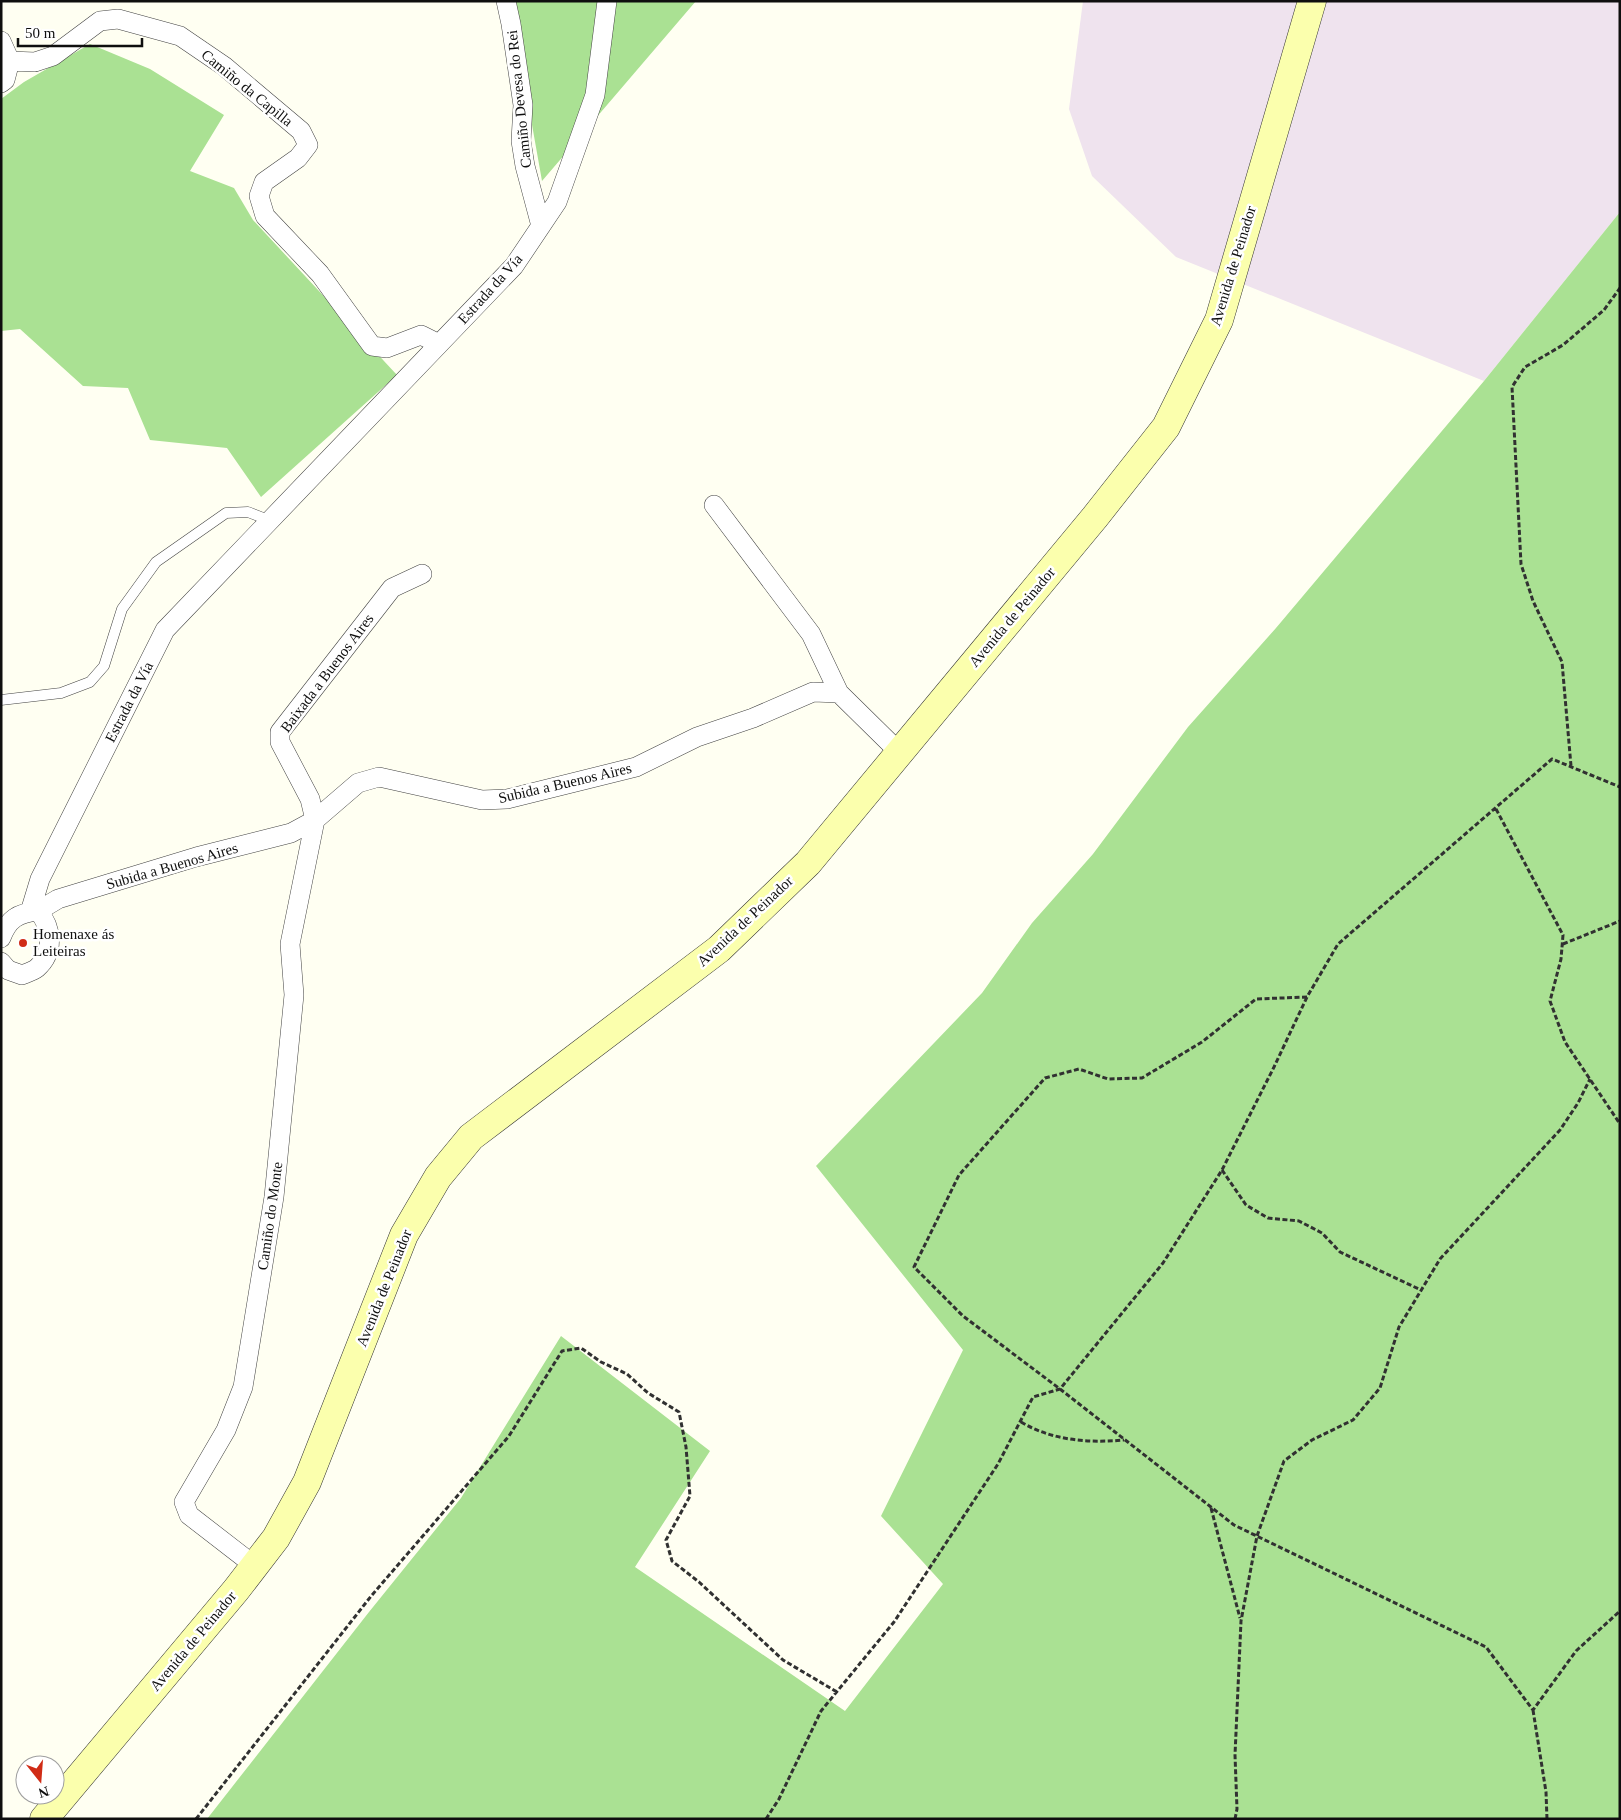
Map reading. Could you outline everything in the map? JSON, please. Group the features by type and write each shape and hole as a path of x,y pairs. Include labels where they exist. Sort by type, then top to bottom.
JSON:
{"street":[{"name":"Camiño Devesa do Rei","path":"506,1 523,105 521,141 525,166 542,226"},
{"name":"Estrada da Vía","path":"34,911 40,879 165,630 514,266 542,226 557,202 595,95 607,1"},
{"name":"Avenida de Peinador","path":"44,1819 255,1566 276,1538 307,1482 404,1235 438,1177 471,1137 719,949 808,863 1095,517 1166,427 1219,320 1312,1"},
{"name":"Camiño da Capilla","path":"10,61 35,62 53,56 100,21 118,19 180,36 224,66 301,131 308,146 298,158 264,182 259,196 265,216 320,274 372,346 387,348 422,335 439,344"},
{"path":"1,41 10,61 5,80 1,83"},
{"path":"714,505 811,634 839,693 899,752"},
{"name":"Baixada a Buenos Aires","path":"315,820 310,799 280,742 280,732 392,588 422,574"},
{"name":"Subida a Buenos Aires","path":"6,912 34,911 58,899 196,857 291,833 315,820 358,783 379,777 482,800 507,799 636,767 697,737 753,718 813,692 839,693"},
{"name":"Camiño do Monte","path":"255,1566 189,1515 184,1502 226,1430 243,1387 274,1197 294,995 290,944 315,820"},
{"path":"4,970 22,975 37,968 46,954 50,938 46,920 34,911"},
{"path":"1,938 6,912"}],"lane":[{"path":"1,700 60,693 90,682 104,666 122,609 156,562 226,513 248,512 271,520"}],"path":[{"path":"1572,766 1562,662 1533,601 1521,564 1512,387 1525,367 1563,345 1604,310 1620,288"},
{"path":"766,1819 779,1799 821,1712 894,1622 998,1464 1022,1422 1033,1397 1060,1389 1162,1263 1222,1170 1274,1067 1306,997 1338,944 1552,759 1620,787"},
{"path":"1496,809 1563,935 1561,959 1550,1001 1565,1042 1620,1124"},
{"path":"1562,944 1620,921"},
{"path":"1306,997 1256,998 1202,1042 1142,1078 1108,1079 1079,1069 1045,1078 959,1175 914,1267 963,1316 1060,1389 1234,1526 1486,1647 1532,1710 1546,1792 1547,1819"},
{"path":"1235,1819 1237,1809 1235,1754 1241,1621 1257,1536 1284,1461 1312,1440 1353,1420 1380,1388 1399,1327 1440,1259 1560,1130 1578,1103 1590,1079"},
{"path":"1222,1170 1246,1205 1268,1218 1298,1221 1322,1233 1340,1252 1421,1290"},
{"path":"196,1819 372,1595 510,1436 562,1351 581,1348 601,1362 627,1374 648,1393 679,1412 686,1447 690,1496 666,1540 672,1561 700,1582 783,1660 837,1692"},
{"path":"1022,1422 1039,1433 1071,1439 1099,1442 1125,1440"},
{"path":"1210,1507 1241,1621"},
{"path":"1532,1710 1576,1651 1620,1611"}],"shaded area":[{"path":"1083,1 1620,1 1620,212 1484,381 1176,257 1092,176 1069,109"}],"green space":[{"path":"510,1 696,1 542,181"},
{"path":"90,44 150,69 224,115 190,171 234,188 253,220 397,375 261,497 227,448 150,440 128,388 83,386 20,329 1,331 1,99 24,82"},
{"path":"1620,212 1620,1819 207,1819 461,1498 561,1336 710,1451 635,1567 845,1711 943,1584 881,1516 963,1350 816,1166 982,993 1032,923 1093,854 1188,727 1276,628 1484,381"}],"place":[{"name":"Homenaxe ás Leiteiras","path":"23,943"}]}
